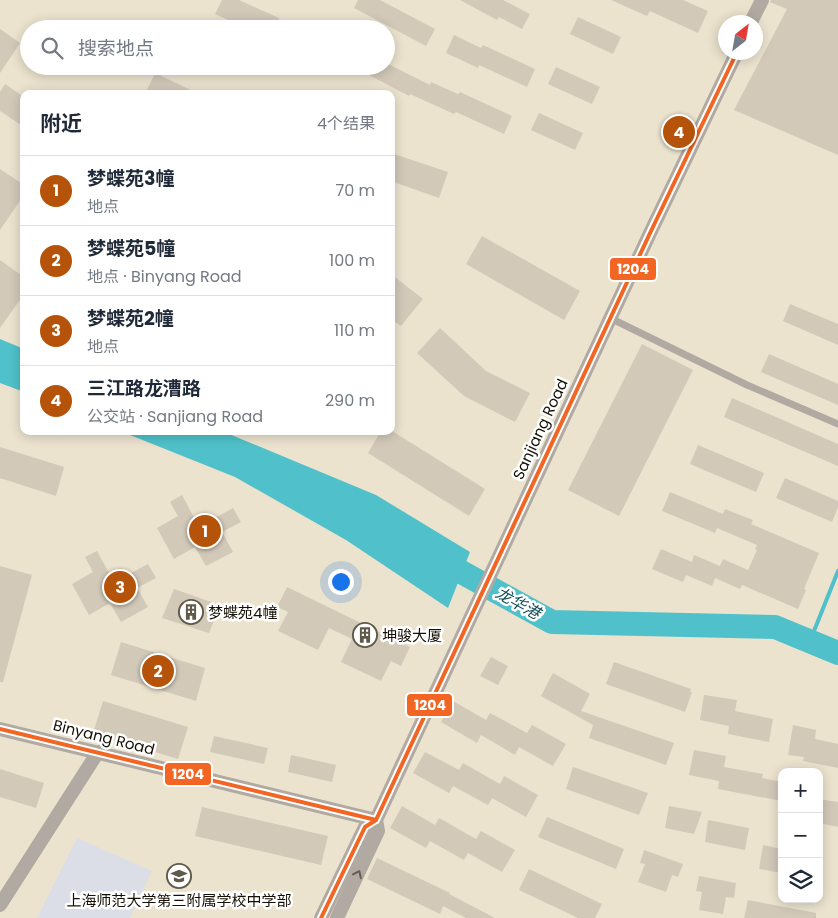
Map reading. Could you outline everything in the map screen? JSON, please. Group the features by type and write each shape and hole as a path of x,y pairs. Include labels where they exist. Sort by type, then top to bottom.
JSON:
{"street":[{"path":"754,15 762,0"},
{"name":"Sanjiang Road","path":"321,918 365,827 376,820 498,556 732,60"},
{"name":"Binyang Road","path":"0,729 376,820"},
{"path":"0,905 98,752"},
{"name":"Sanjiang Road","path":"337,918 378,831 376,820"}],"lane":[{"path":"610,318 747,385 838,424"}],"shaded area":[{"path":"77,838 152,871 130,918 37,918"}],"water":[{"path":"0,339 20,347 20,390 0,383"},
{"path":"130,435 232,435 376,495 470,552 448,608 346,540 235,477"}],"building":[{"path":"222,0 239,0 279,18 278,20 228,20 215,14"},
{"path":"358,0 380,0 435,29 426,46 395,30 395,20 377,20 354,8"},
{"path":"460,0 503,0 530,14 522,29 499,17 497,20"},
{"path":"611,0 683,0 708,11 698,33 650,11 647,16"},
{"path":"771,0 838,0 838,155 734,110 760,60 763,60 763,55 787,9 770,2"},
{"path":"578,17 621,37 613,54 570,34"},
{"path":"0,29 20,43 0,73"},
{"path":"454,35 481,48 483,45 535,69 527,87 479,65 478,68 446,53"},
{"path":"556,67 600,87 592,104 548,84"},
{"path":"395,68 430,85 431,82 458,94 460,92 512,116 504,134 456,112 454,114 410,94 409,96 369,75 395,75"},
{"path":"154,75 159,75 191,90 147,90"},
{"path":"5,84 20,94 20,124 0,111 0,92"},
{"path":"539,113 583,133 575,150 531,130"},
{"path":"395,154 448,172 439,198 395,182"},
{"path":"0,169 20,182 20,201 0,230"},
{"path":"482,236 580,291 564,320 466,264"},
{"path":"0,260 20,274 20,300 0,328"},
{"path":"395,277 423,299 401,326 395,322"},
{"path":"790,304 838,324 838,345 783,321"},
{"path":"440,328 486,371 530,393 515,422 464,396 417,353"},
{"path":"642,344 693,370 619,516 568,490"},
{"path":"769,354 838,384 838,405 761,372"},
{"path":"732,398 838,444 838,466 724,417"},
{"path":"395,433 485,489 469,516 368,453 379,435 395,435"},
{"path":"698,445 764,473 756,492 690,464"},
{"path":"0,447 64,467 56,496 0,478"},
{"path":"785,478 838,501 838,507 832,522 776,498"},
{"path":"670,492 723,514 725,509 753,520 751,524 819,553 798,609 742,585 740,589 715,578 712,586 686,575 683,582 652,569 661,549 692,562 694,555 720,566 723,559 748,570 757,550 755,549 757,545 717,528 715,533 662,511"},
{"path":"182,495 199,527 233,508 241,522 222,532 233,552 206,566 195,547 174,559 157,528 178,516 170,502"},
{"path":"97,551 114,582 148,564 156,578 137,588 148,607 121,622 110,603 89,615 72,584 93,572 85,557"},
{"path":"0,566 32,575 3,682 0,682"},
{"name":"坤骏大厦","path":"287,587 410,647 401,666 391,661 381,681 341,662 352,639 329,628 318,650 278,631 288,612 277,607"},
{"name":"梦蝶苑4幢","path":"174,589 220,605 209,633 162,618"},
{"path":"121,642 205,668 196,701 111,675"},
{"path":"491,657 508,666 498,685 480,676"},
{"path":"614,662 691,689 690,692 692,692 685,712 606,684"},
{"path":"553,673 590,694 581,711 674,743 666,765 589,738 593,725 541,696"},
{"path":"704,695 737,700 735,711 773,719 769,742 728,734 729,726 700,720"},
{"path":"103,701 188,727 178,759 93,733"},
{"path":"453,701 486,720 490,713 527,733 532,725 566,744 553,766 519,747 515,755 481,735 477,743 441,722"},
{"path":"793,725 816,730 815,739 838,744 838,768 803,761 804,757 788,755"},
{"path":"214,736 268,748 264,764 210,752"},
{"path":"694,750 726,756 724,767 763,774 762,778 778,781 778,800 718,789 719,781 689,775"},
{"path":"425,752 459,770 463,763 500,784 504,776 538,795 526,817 492,798 488,805 453,786 449,793 413,773"},
{"path":"291,755 336,765 332,782 288,772"},
{"path":"573,767 648,793 639,815 566,789"},
{"path":"0,769 44,783 36,808 0,797"},
{"path":"823,800 838,802 838,827 823,824"},
{"path":"402,806 435,825 439,818 476,839 481,831 515,850 502,872 468,853 464,860 430,841 426,848 390,828"},
{"path":"669,806 702,812 694,834 665,828"},
{"path":"202,807 328,836 321,865 195,836"},
{"path":"547,817 624,849 616,869 538,837"},
{"path":"708,820 749,828 745,850 705,842"},
{"path":"763,845 778,848 778,872 759,869"},
{"path":"644,850 683,864 678,877 672,875 666,892 638,882 645,864 640,863"},
{"path":"377,858 450,893 495,918 466,918 443,906 440,914 367,879"},
{"path":"529,869 602,904 595,918 578,918 519,890"},
{"path":"699,876 736,883 734,898 726,897 723,914 699,910 702,892 696,891"},
{"path":"748,900 816,913 816,918 744,918"}],"waterway":[{"name":"龙华港","path":"434,557 552,622 775,627 838,653"},
{"path":"810,641 838,571"}],"transit line":[{"name":"1204","path":"321,918 365,827 376,820 651,231 733,60"},
{"name":"1204","path":"0,729 376,820"}],"place":[{"name":"三江路龙漕路","path":"679,132"},
{"name":"梦蝶苑3幢","path":"205,531"},
{"name":"梦蝶苑2幢","path":"120,587"},
{"name":"梦蝶苑4幢","path":"191,612"},
{"name":"坤骏大厦","path":"365,635"},
{"name":"梦蝶苑5幢","path":"158,671"},
{"name":"上海师范大学第三附属学校中学部","path":"179,876"}]}
